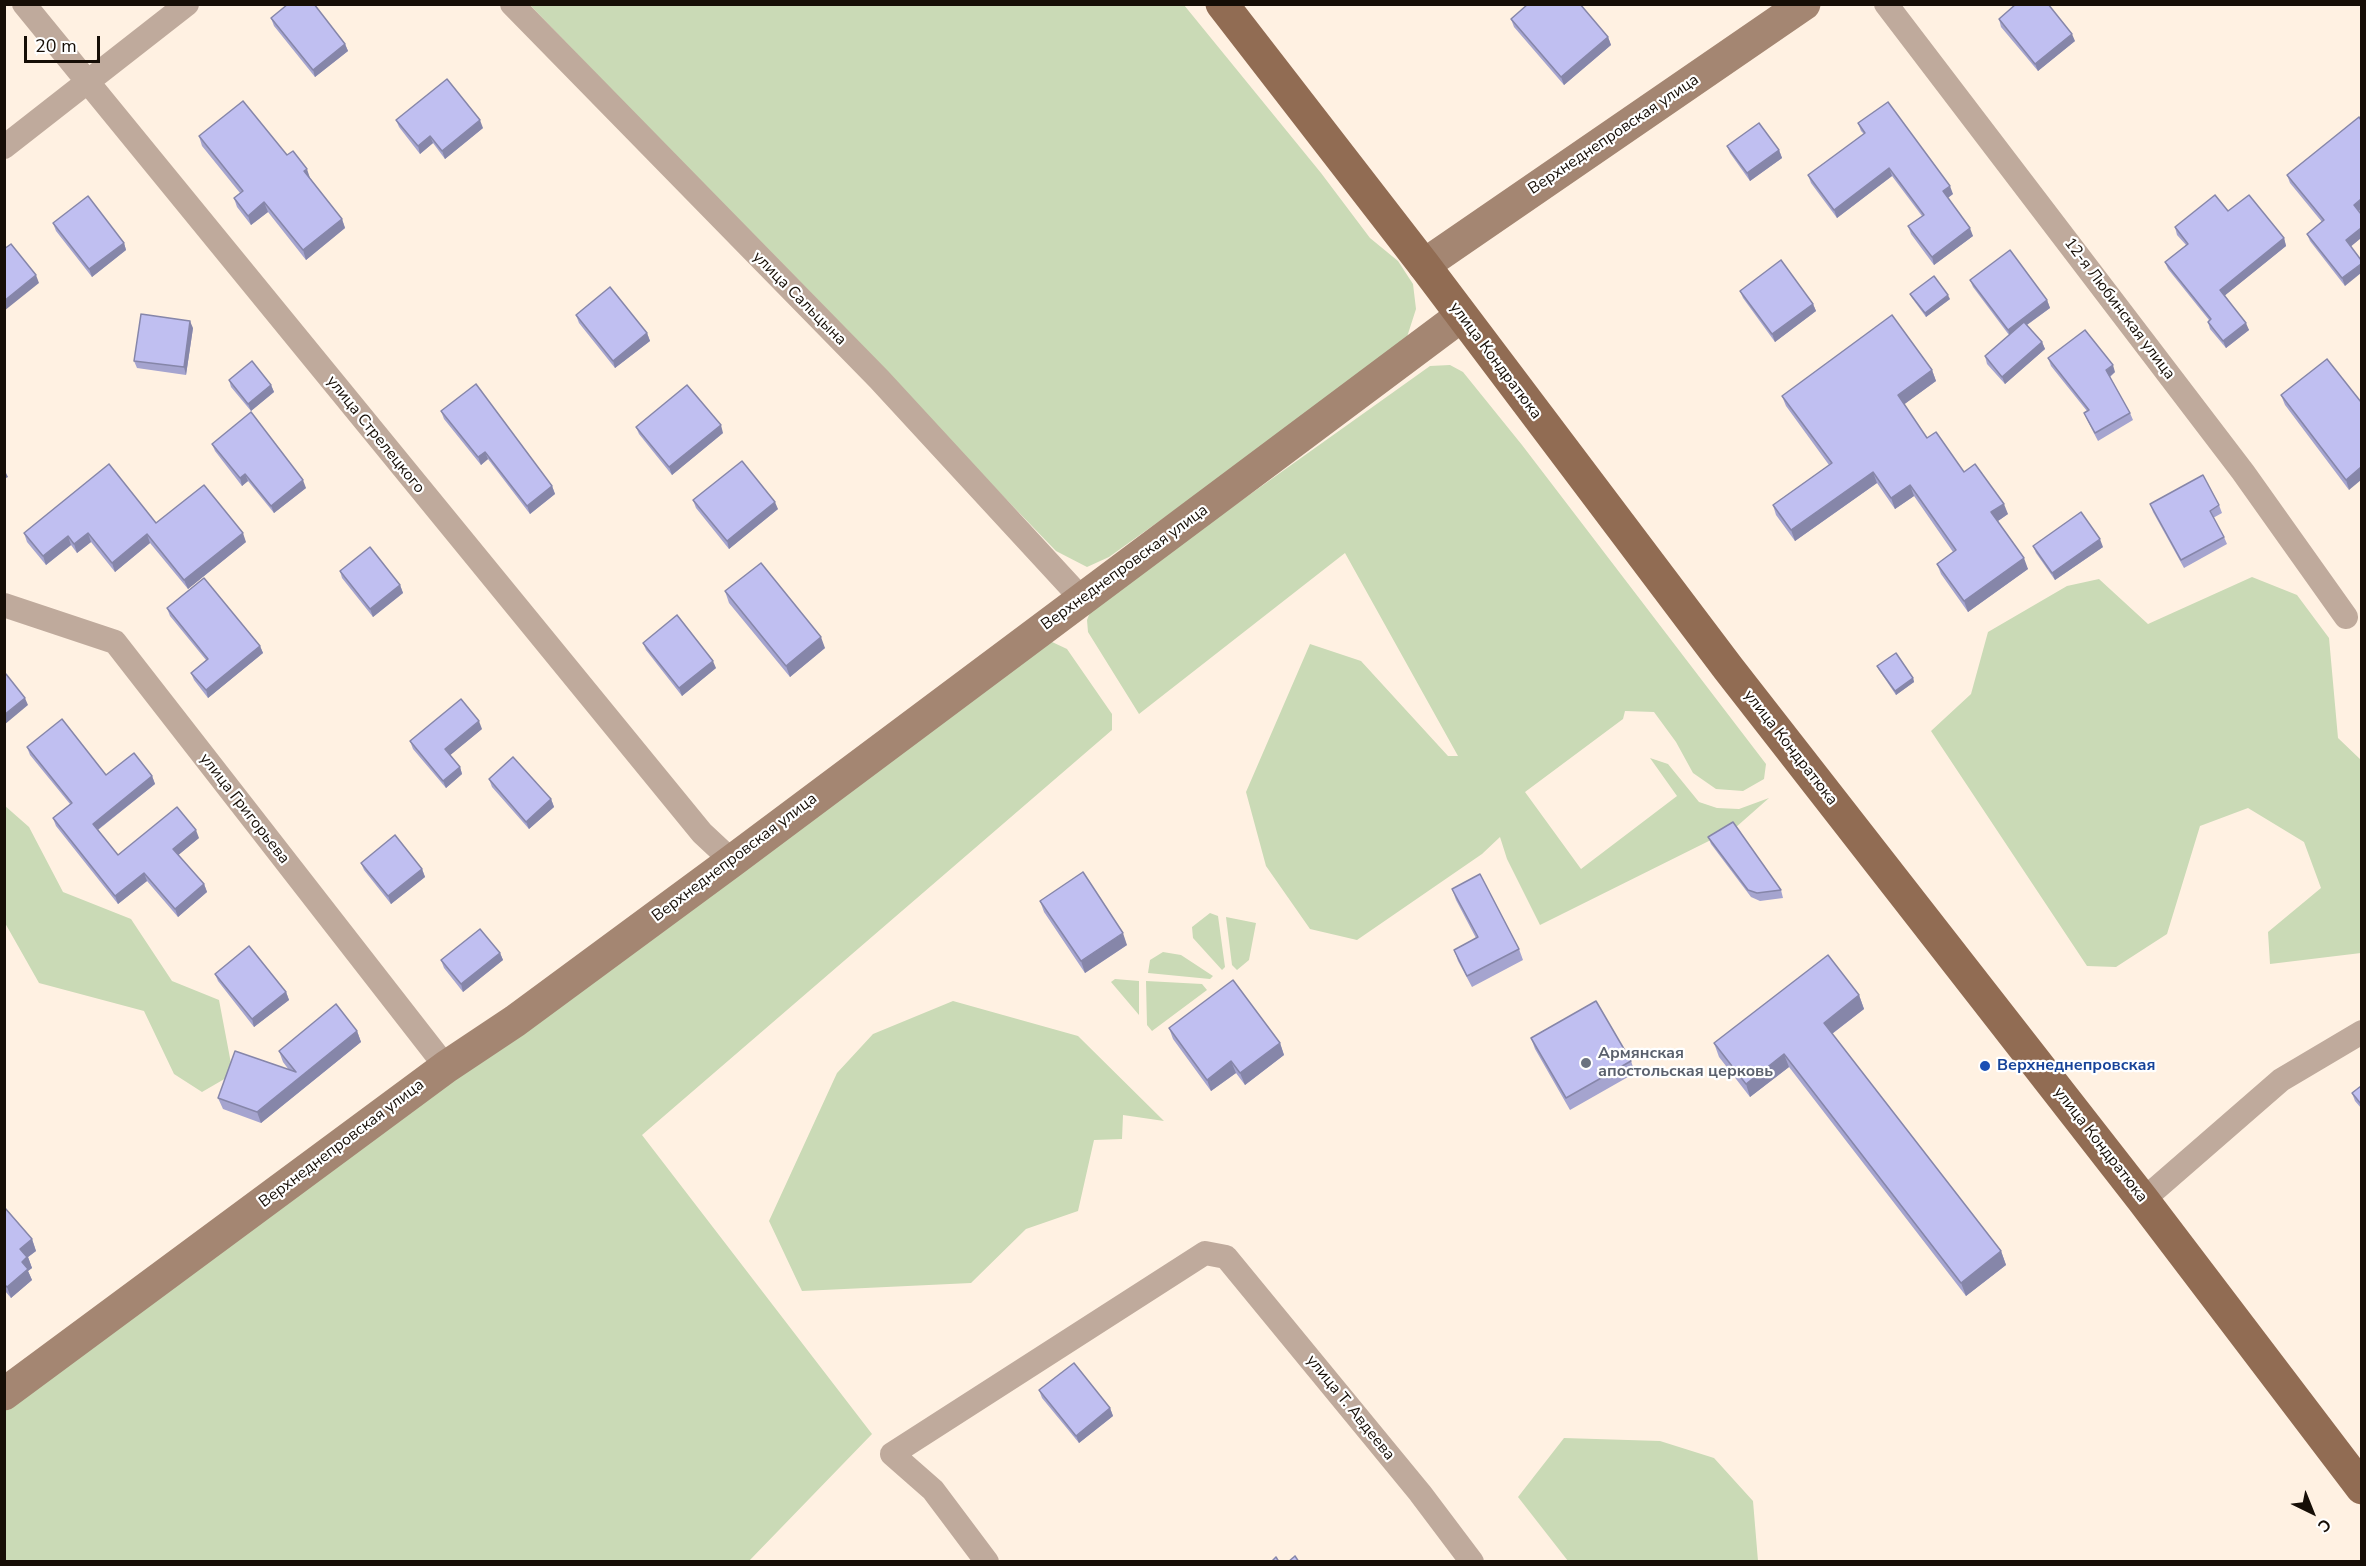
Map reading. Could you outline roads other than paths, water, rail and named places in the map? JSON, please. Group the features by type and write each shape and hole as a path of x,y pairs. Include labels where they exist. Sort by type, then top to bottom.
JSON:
{"main road":[{"name":"улица Кондратюка","path":"1222,4 1424,265 1749,695 2143,1200 2361,1488"}],"street":[{"name":"улица Стрелецкого","path":"24,4 87,84 694,824 732,861"},
{"path":"4,147 188,4"},
{"name":"улица Сальцына","path":"512,4 879,379 1081,598"},
{"name":"Верхнеднепровская улица","path":"1424,265 1804,4"},
{"name":"12-я Любинская улица","path":"1886,4 2243,472 2346,618"},
{"name":"Верхнеднепровская улица","path":"4,1394 446,1067 515,1021 732,861 1081,598 1209,507 1461,316"},
{"name":"улица Григорьева","path":"4,605 115,642 446,1067"},
{"path":"2143,1200 2281,1080 2361,1032"},
{"name":"улица Т. Авдеева","path":"987,1562 933,1490 892,1454 1205,1253 1226,1257 1420,1493 1472,1562"}],"place":[{"name":"Армянская апостольская церковь","path":"1586,1063"},
{"name":"Верхнеднепровская","path":"1985,1066"}]}
